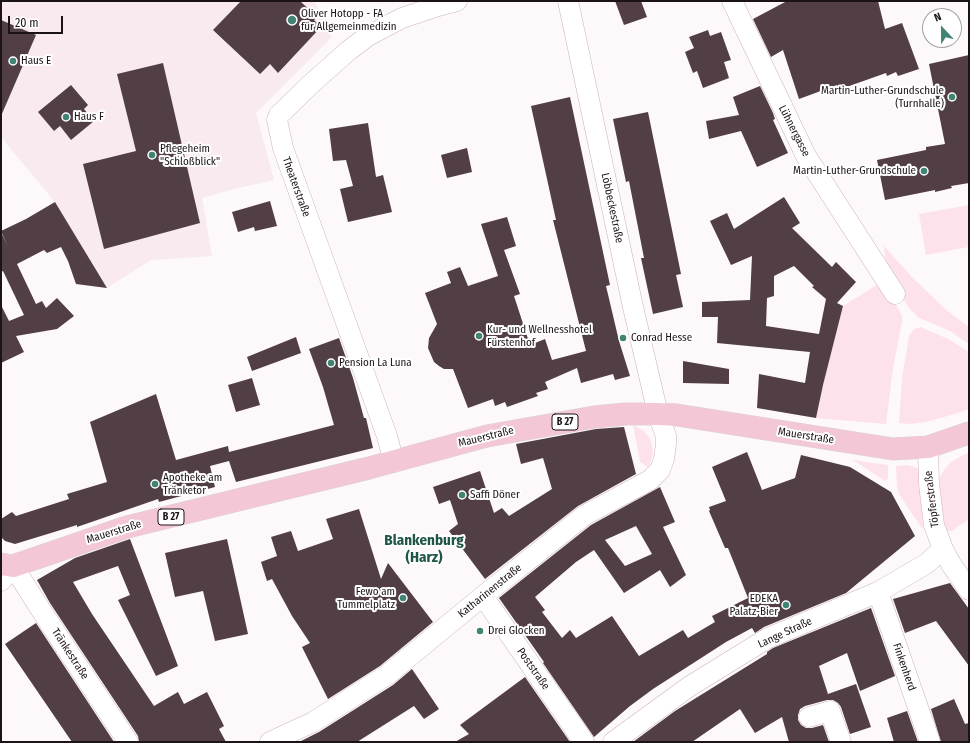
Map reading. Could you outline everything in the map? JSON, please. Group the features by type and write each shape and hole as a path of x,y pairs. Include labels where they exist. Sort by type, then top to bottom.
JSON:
{"main road":[{"name":"Mauerstraße","path":"5,570 126,527 394,462 487,436 594,417 626,414 658,414 749,426 881,448 928,447 969,433"}],"street":[{"name":"Theaterstraße","path":"394,462 283,148 277,120 279,114 311,84 348,51 368,36 402,18 457,1"},
{"name":"Löbbeckestraße","path":"568,1 614,218 658,414"},
{"name":"Lühnergasse","path":"732,1 806,156 895,294"},
{"name":"Katharinenstraße","path":"270,742 313,722 387,675 584,515 650,480 660,470 664,459 666,444 666,436 658,414"},
{"name":"Töpferstraße","path":"928,447 929,484 934,525 943,549 951,564 969,590"},
{"name":"Lange Straße","path":"613,742 690,686 768,638 878,592 926,564 943,549"},
{"name":"Tränkestraße","path":"5,570 39,607 128,742"},
{"name":"Finkenherd","path":"878,592 930,742"},
{"name":"Poststraße","path":"483,596 584,742"},
{"path":"809,717 830,711 841,742"}],"shaded area":[{"path":"1,1 314,1 332,37 256,113 274,180 202,198 212,256 151,260 107,288 55,202 1,137"},
{"path":"969,205 969,247 926,255 919,214"},
{"path":"884,246 912,277 945,309 969,327 969,344 950,331 919,318 908,307 886,264"},
{"path":"883,281 902,316 893,368 886,424 816,418 843,306"},
{"path":"921,327 948,339 969,352 969,409 926,422 910,424 899,423 902,379 909,336 914,329"},
{"path":"633,425 644,431 649,437 652,445 653,453 648,467 640,462"},
{"path":"969,452 969,519 952,531 945,531 939,486 940,477 951,462"},
{"path":"853,460 888,465 888,479 885,481"},
{"path":"908,465 917,468 921,472 923,530 899,494 897,487 896,466"}],"building":[{"path":"241,1 300,1 317,17 314,20 321,27 278,73 270,64 260,74 213,30"},
{"path":"615,1 641,1 647,17 624,25"},
{"path":"787,1 878,1 885,29 902,23 919,69 898,76 896,72 887,76 886,73 838,90 837,85 799,99 783,50 771,57 753,19"},
{"name":"Haus E","path":"1,20 36,35 1,116"},
{"path":"708,30 710,36 721,32 731,60 724,62 729,78 703,88 697,71 693,73 685,52 694,48 689,37"},
{"path":"969,55 969,183 951,186 952,188 935,192 935,190 885,200 877,160 926,150 926,147 945,144 929,64"},
{"name":"Pflegeheim \"Schloßblick\"","path":"163,63 200,223 104,249 83,164 136,151 117,74"},
{"name":"Haus F","path":"71,85 88,105 84,109 94,121 71,140 60,126 54,131 38,112"},
{"path":"760,86 773,113 775,119 773,120 788,153 757,167 741,131 709,139 706,121 739,115 733,97"},
{"path":"570,97 610,285 606,286 619,341 630,376 615,380 613,374 581,383 577,368 545,382 548,389 536,393 538,396 507,407 505,402 495,406 493,399 468,408 453,369 444,369 434,362 428,348 429,338 437,324 425,293 451,283 447,272 460,267 468,286 498,276 481,224 507,217 516,246 504,250 520,294 514,296 530,345 545,339 552,360 586,351 553,220 556,220 531,106"},
{"path":"648,112 681,274 676,275 683,307 653,314 641,258 644,258 629,181 626,182 613,119"},
{"path":"368,123 376,177 383,175 392,212 348,222 340,189 353,186 346,160 333,161 329,129"},
{"path":"467,148 472,172 447,178 441,155"},
{"path":"784,197 800,223 792,228 832,267 836,262 856,282 837,303 843,306 816,418 757,408 759,374 805,383 810,352 717,343 718,317 702,317 702,302 750,300 752,256 731,265 710,221 727,213 734,229","holes":["794,266 814,286 812,287 826,299 819,334 766,326 767,298 774,296 774,276"]},
{"path":"270,201 277,226 255,231 254,227 238,232 232,212"},
{"path":"55,202 107,288 76,284 68,261 61,247 47,253 44,250 17,264 36,304 42,301 46,308 57,298 74,316 57,329 16,336 24,352 1,363 1,305 9,321 24,315 3,271 1,272 1,232 8,247 1,231 26,219"},
{"path":"296,337 301,353 252,371 247,357"},
{"path":"339,338 353,378 364,418 366,418 373,448 236,482 229,461 210,466 215,487 159,502 158,499 77,527 77,525 15,544 5,541 1,537 1,519 12,512 16,516 69,499 67,494 107,482 90,422 156,394 176,460 228,446 229,452 334,425 323,387 309,349"},
{"path":"683,361 729,369 729,384 683,383"},
{"path":"252,378 260,405 236,412 228,385"},
{"path":"624,427 636,474 578,506 485,579 449,531 458,524 450,500 439,504 433,487 480,471 494,513 502,508 509,516 552,489 543,458 521,464 516,444 596,429"},
{"path":"747,452 762,490 795,478 801,455 850,467 891,492 915,536 846,593 764,627 755,633 752,628 726,642 653,689 630,706 594,737 499,598 591,525 660,487 675,522 663,527 686,575 670,587 660,570 624,593 594,550 576,562 535,597 545,610 542,612 562,638 570,630 576,638 612,616 639,656 683,630 688,638 715,622 712,616 748,598 728,548 725,548 709,511 709,507 726,501 712,467","holes":["636,526 652,554 625,566 605,540"]},
{"path":"359,509 381,579 388,563 433,622 380,666 328,699 302,647 310,643 292,616 272,579 267,581 261,562 277,556 271,537 291,531 298,551 333,539 326,519"},
{"path":"130,539 178,666 156,676 118,600 130,595 118,566 73,582 92,614 154,706 178,692 184,704 207,692 224,726 219,729 226,742 139,742 138,736 50,603 37,580 75,558"},
{"path":"227,539 248,634 215,641 203,591 175,597 165,553"},
{"path":"950,583 969,609 969,666 936,621 905,633 893,599"},
{"path":"871,608 895,676 860,691 847,653 819,666 828,694 856,684 871,727 850,734 841,707 833,700 827,700 805,706 800,709 798,720 801,725 806,728 823,725 829,742 789,742 782,717 755,733 740,709 692,742 633,742 675,711 767,654 767,652 773,648"},
{"path":"36,623 114,742 72,742 5,644"},
{"path":"412,669 439,709 424,719 414,706 357,742 299,742 319,732 393,685"},
{"path":"525,677 570,742 455,742 469,734 460,725"},
{"path":"954,699 965,724 969,723 969,742 941,742 931,709"},
{"path":"907,711 918,742 894,742 887,718"}],"place":[{"name":"Oliver Hotopp - FA für Allgemeinmedizin","path":"292,20"},
{"name":"Haus E","path":"13,61"},
{"name":"Martin-Luther-Grundschule (Turnhalle)","path":"952,97"},
{"name":"Haus F","path":"66,117"},
{"name":"Pflegeheim \"Schloßblick\"","path":"152,155"},
{"name":"Martin-Luther-Grundschule","path":"924,171"},
{"name":"Kur- und Wellnesshotel Fürstenhof","path":"479,336"},
{"name":"Conrad Hesse","path":"623,338"},
{"name":"Pension La Luna","path":"331,363"},
{"name":"Apotheke am Tränketor","path":"155,484"},
{"name":"Saffi Döner","path":"462,495"},
{"name":"Fewo am Tummelplatz","path":"403,598"},
{"name":"EDEKA Palatz-Bier","path":"786,605"},
{"name":"Drei Glocken","path":"480,631"}],"district":[{"name":"Blankenburg (Harz)","path":"424,550"}]}
